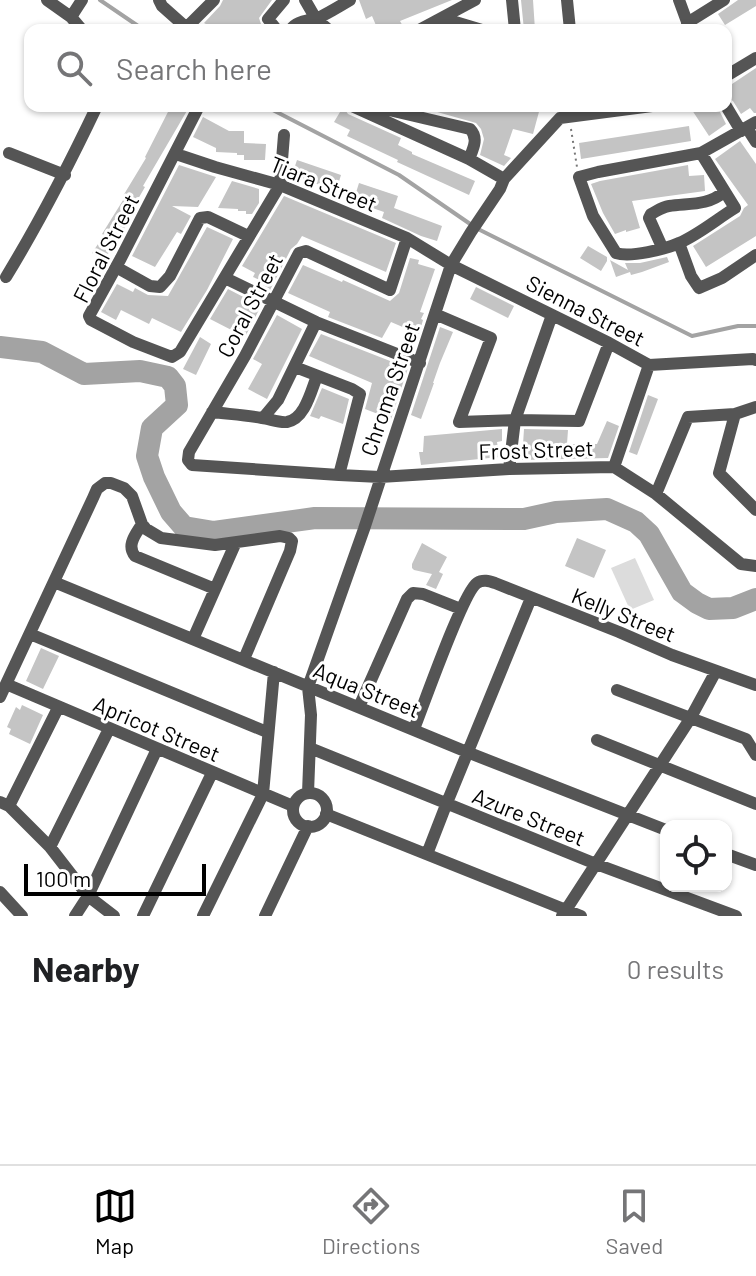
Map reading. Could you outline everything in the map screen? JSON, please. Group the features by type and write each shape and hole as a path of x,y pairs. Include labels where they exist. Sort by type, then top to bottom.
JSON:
{"street":[{"path":"47,0 76,8"},
{"path":"159,0 182,24"},
{"path":"192,24 214,0"},
{"path":"272,24 268,19 284,0"},
{"path":"305,0 322,24"},
{"path":"295,24 316,19 350,0"},
{"path":"430,24 475,0"},
{"path":"512,0 514,24"},
{"path":"567,0 569,24"},
{"path":"679,0 688,24"},
{"path":"693,24 724,0"},
{"path":"442,18 462,24"},
{"path":"732,72 756,58"},
{"path":"6,277 65,175 94,112"},
{"name":"Floral Street","path":"196,112 89,316 91,320 133,342 172,357 180,352 225,278"},
{"path":"366,112 469,159 504,179"},
{"path":"375,116 380,112"},
{"path":"398,112 470,129 475,135 475,142 469,159"},
{"name":"Chroma Street","path":"308,793 311,704 308,687 451,265 504,179 568,112"},
{"path":"732,112 748,127 756,142"},
{"path":"701,153 735,208 679,243 633,255 616,253 593,216 579,177 701,153 748,127"},
{"path":"284,135 280,185 225,278 316,322 420,363"},
{"path":"9,153 65,175"},
{"name":"Tiara Street","path":"176,154 280,185 407,238 451,265"},
{"path":"662,247 649,218 651,214 665,206 709,201 724,192"},
{"path":"116,267 150,286 160,287 170,276 200,218 208,217 248,236"},
{"name":"Coral Street","path":"244,470 192,465 188,460 189,452 245,356 299,253 306,251 390,290 407,238"},
{"path":"679,243 691,276 699,288 722,278 756,255"},
{"name":"Sienna Street","path":"451,265 649,365 756,360"},
{"path":"435,314 491,338 459,422 579,421 609,343"},
{"path":"509,469 515,420 552,315"},
{"path":"263,418 278,400 316,322"},
{"path":"614,467 649,365"},
{"path":"295,367 360,394 339,475"},
{"path":"212,412 291,422 301,414 317,376"},
{"path":"656,494 688,417 735,414 756,407"},
{"path":"735,414 719,473 756,509"},
{"name":"Frost Street","path":"244,470 380,477 509,469 614,467 656,494 741,564 756,566"},
{"path":"3,690 93,498 101,485 111,483 128,491 142,524 161,538 203,545 289,538 292,545 244,659"},
{"path":"142,524 131,547 135,556 215,589"},
{"path":"193,639 236,542"},
{"name":"Kelly Street","path":"461,609 472,588 488,580 672,655 756,685"},
{"name":"Aqua Street","path":"54,582 467,752 660,828"},
{"path":"359,707 407,599 413,593 461,609 414,729"},
{"path":"427,854 531,598"},
{"path":"30,634 267,732"},
{"path":"564,913 690,719 716,671"},
{"path":"203,916 263,794 274,672"},
{"name":"Apricot Street","path":"3,690 58,708 293,806"},
{"path":"617,690 746,739 756,755"},
{"path":"58,708 4,804 50,847 88,896 114,916"},
{"path":"50,847 109,729"},
{"path":"597,740 756,804"},
{"name":"Azure Street","path":"310,748 446,805 736,916"},
{"path":"75,916 88,896 157,749"},
{"path":"143,916 212,773"},
{"path":"308,793 324,800 326,814 317,825 308,826 297,821 293,806 298,797 308,793"},
{"path":"326,814 564,913 581,916"},
{"path":"265,916 308,826"},
{"path":"732,856 756,865"},
{"path":"0,892 22,916"}],"path":[{"path":"568,112 579,177"}],"shaded area":[{"path":"635,558 654,600 630,610 611,568"}],"building":[{"path":"223,0 272,0 259,18 261,24 204,23"},
{"path":"359,0 452,0 400,21 402,24 375,24 372,16 366,19"},
{"path":"521,0 533,0 535,24 523,24"},
{"path":"738,0 756,0 756,6 727,24 718,14"},
{"path":"756,68 756,113 750,108 741,114 732,100 732,84"},
{"path":"168,112 186,112 143,186 123,225 126,226 104,260 92,253"},
{"path":"340,112 347,112 401,138 398,145 412,154 475,181 469,195 347,136 350,130 334,122"},
{"path":"437,112 539,112 533,134 513,129 504,155 511,158 504,166 480,155 484,139 476,123"},
{"path":"693,112 720,112 726,124 709,136"},
{"path":"203,117 229,131 244,131 244,143 266,144 265,160 244,160 244,155 237,153 216,152 216,148 193,137"},
{"path":"689,126 691,141 581,159 579,143"},
{"path":"740,141 756,164 756,236 706,267 693,246 740,216 748,205 715,159"},
{"path":"297,160 341,175 336,191 292,175"},
{"path":"179,165 216,177 198,207 172,206 191,216 155,267 132,256"},
{"path":"688,165 689,176 704,175 705,191 632,201 640,228 615,234 591,184"},
{"path":"232,181 259,189 259,203 252,214 238,209 218,208"},
{"path":"359,183 398,196 394,208 442,226 437,241 382,218 384,212 358,203 354,199"},
{"path":"284,196 396,243 386,272 302,236 291,249 270,290 259,285 262,281 253,277 255,273 242,266"},
{"path":"207,227 233,239 181,332 152,318 149,324 121,310 116,320 101,312 117,284 133,292 135,288 148,295 168,296"},
{"path":"588,246 607,257 601,271 580,258"},
{"path":"667,257 669,262 616,277 610,260 628,270 625,263"},
{"path":"410,258 435,269 420,312 424,313 419,334 391,322 382,338 328,317 330,312 288,293 303,265 390,301 399,293"},
{"path":"476,287 514,306 508,318 470,299"},
{"path":"228,289 261,306 245,337 210,319"},
{"path":"277,315 302,329 267,399 248,389 262,364 253,359"},
{"path":"440,327 453,332 421,419 411,415"},
{"path":"321,334 408,368 391,419 365,409 372,383 309,356"},
{"path":"200,337 211,344 196,375 183,369"},
{"path":"322,388 349,399 343,424 321,416 319,419 310,416"},
{"path":"648,395 658,399 637,455 629,452"},
{"path":"607,421 619,426 608,458 522,460 524,429 568,430 567,444 597,444"},
{"path":"502,429 502,441 497,442 499,457 421,465 419,452 423,452 424,436"},
{"path":"577,538 606,550 594,578 565,566"},
{"path":"422,543 447,557 439,572 443,574 436,589 426,585 432,574 412,568"},
{"path":"41,648 59,656 43,689 26,681"},
{"path":"22,705 43,715 30,744 9,734 11,729 7,727 16,707 20,710"}],"waterway":[{"path":"100,0 135,24"},
{"path":"277,112 399,175 476,228 692,336 738,326 756,326"},
{"path":"0,347 42,352 84,374 140,371 168,377 175,386 177,405 152,428 147,456 171,512 184,527 214,532 315,518 524,519 556,512 607,509 636,522 649,534 682,592 697,603 709,609 733,608 756,599"}]}
